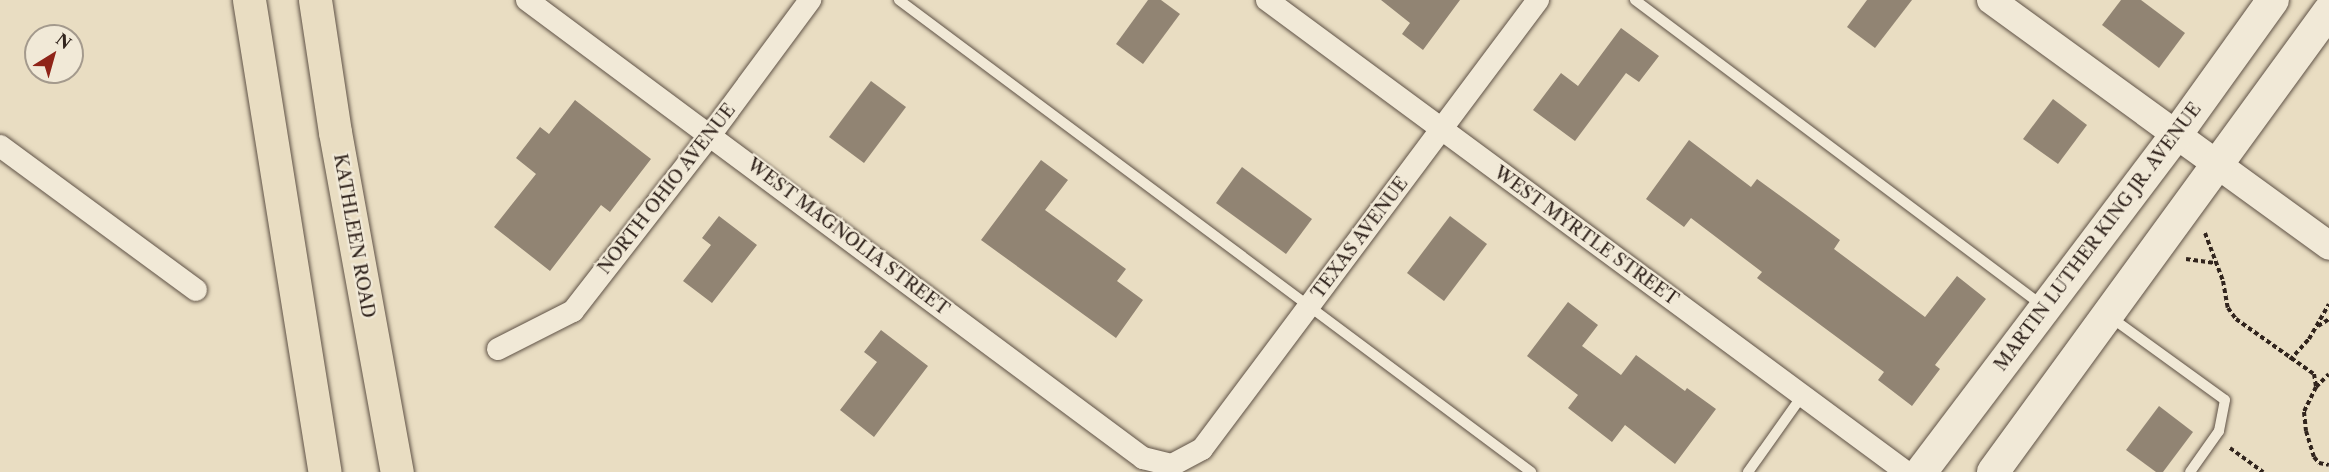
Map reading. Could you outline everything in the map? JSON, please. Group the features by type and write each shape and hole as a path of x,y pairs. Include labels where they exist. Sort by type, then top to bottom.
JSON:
{"main road":[{"path":"249,0 325,472"},
{"name":"KATHLEEN ROAD","path":"315,0 334,132 397,472"},
{"name":"MARTIN LUTHER KING JR. AVENUE","path":"1921,472 2176,135 2273,0"},
{"path":"1993,472 2329,11"}],"street":[{"name":"WEST MAGNOLIA STREET","path":"527,0 711,134 1143,458 1172,465"},
{"name":"NORTH OHIO AVENUE","path":"498,349 573,311 711,134 810,0"},
{"name":"WEST MYRTLE STREET","path":"1267,0 1906,472"},
{"name":"TEXAS AVENUE","path":"1172,465 1202,449 1538,0"},
{"path":"1991,0 2329,246"},
{"path":"0,146 196,290"}],"lane":[{"path":"899,0 1531,472"},
{"path":"1635,0 2045,308"},
{"path":"2109,315 2225,400 2219,431 2190,472"},
{"path":"1748,472 1802,396"}],"path":[{"path":"2204,229 2223,281 2228,308 2236,319 2290,360 2313,374 2316,387"},
{"path":"2182,259 2215,263"},
{"path":"2318,327 2329,304"},
{"path":"2290,360 2318,327 2329,319"},
{"path":"2329,374 2316,387 2304,412 2306,431 2314,457 2319,463 2329,465"},
{"path":"2215,436 2263,472"}],"building":[{"path":"1148,0 1161,0 1180,14 1143,64 1116,44"},
{"path":"1381,0 1460,0 1423,50 1402,34 1410,23"},
{"path":"1867,0 1912,0 1875,48 1847,27"},
{"path":"2121,0 2141,0 2185,33 2159,68 2102,25"},
{"path":"1621,28 1659,56 1639,82 1626,73 1575,141 1533,110 1561,73 1578,86"},
{"path":"871,81 906,107 864,163 829,137"},
{"path":"2053,99 2087,125 2058,164 2023,139"},
{"path":"575,100 651,159 610,212 601,205 550,271 494,227 536,174 516,158 540,127 549,134"},
{"path":"1689,140 1751,187 1757,179 1840,240 1834,249 1925,317 1957,276 1986,299 1935,365 1940,369 1912,406 1878,380 1884,372 1757,278 1762,272 1691,218 1684,227 1646,199"},
{"path":"1041,160 1068,180 1045,210 1126,269 1117,281 1143,300 1116,338 981,240"},
{"path":"1242,167 1312,219 1286,254 1216,203"},
{"path":"719,216 757,245 712,303 683,281 711,245 702,238"},
{"path":"1450,216 1487,244 1444,301 1407,273"},
{"path":"1568,302 1598,325 1582,346 1621,375 1636,355 1685,391 1687,388 1716,409 1675,464 1625,425 1612,442 1568,408 1578,395 1527,356"},
{"path":"881,330 928,366 874,437 840,410 877,362 864,352"},
{"path":"2159,406 2193,432 2163,472 2156,472 2126,450"}]}
